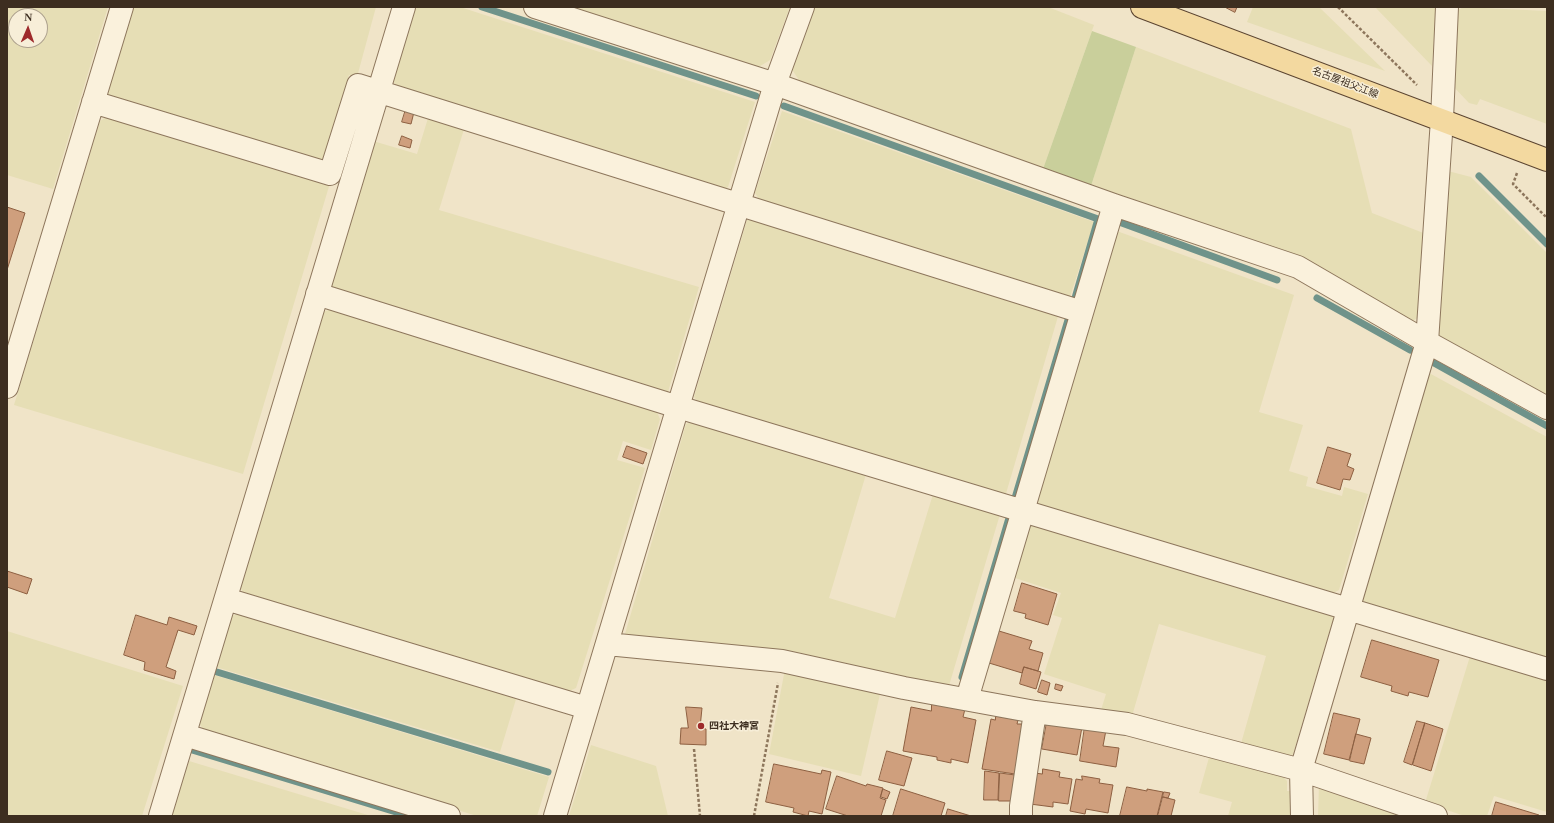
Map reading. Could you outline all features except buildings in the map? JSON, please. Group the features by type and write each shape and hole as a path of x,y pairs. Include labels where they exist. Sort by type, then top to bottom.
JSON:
{"main road":[{"name":"名古屋祖父江線","path":"1142,7 1442,114 1547,160"}],"street":[{"path":"7,387 122,7"},
{"path":"160,816 404,7"},
{"path":"535,7 775,84 1114,205 1298,266 1427,342 1547,408"},
{"path":"555,816 775,84 803,7"},
{"path":"1302,816 1301,770 1427,342 1442,114 1447,7"},
{"path":"93,102 330,174 358,85 1082,312"},
{"path":"967,699 1114,205"},
{"path":"317,294 678,407 1547,669"},
{"path":"226,598 587,708"},
{"path":"607,644 782,661 904,688 1035,712 1127,724 1301,770 1436,816"},
{"path":"1022,816 1021,806 1035,712"},
{"path":"185,735 449,816"}],"path":[{"path":"1338,7 1442,114"},
{"path":"1524,151 1513,184 1547,218"},
{"path":"754,816 782,661"},
{"path":"694,749 700,816"}],"shaded area":[{"path":"7,7 108,7 53,189 7,175"},
{"path":"133,7 376,7 357,77 349,75 327,158 317,163 113,102 107,93"},
{"path":"414,7 460,7 755,102 728,187 721,191 398,88 391,78"},
{"path":"573,7 790,7 770,60 757,68"},
{"path":"814,7 1048,7 1094,25 1043,169 801,83 791,68"},
{"path":"1253,7 1319,7 1385,71 1247,22"},
{"path":"1375,7 1436,7 1432,66"},
{"path":"1463,7 1547,11 1547,124 1480,99 1477,105 1469,103 1450,83 1457,11"},
{"path":"1136,47 1351,129 1372,213 1426,234 1422,315 1411,322 1091,186"},
{"path":"782,111 1094,222 1070,297 761,202 755,193"},
{"path":"429,115 465,126 439,210 699,287 668,392 659,394 339,296 329,283 373,141 417,154"},
{"path":"108,116 330,183 243,474 14,405 100,121"},
{"path":"1448,171 1471,177 1547,253 1547,396 1436,336"},
{"path":"754,215 1059,313 1005,497 701,406 694,397 747,220"},
{"path":"1114,230 1294,295 1259,412 1303,425 1289,471 1308,477 1306,486 1342,496 1344,487 1368,494 1339,590 1331,594 1040,508 1036,496"},
{"path":"334,308 656,410 660,419 651,450 623,441 617,460 645,468 576,688 567,692 245,596 240,587 323,312"},
{"path":"1429,373 1547,437 1547,659 1365,604 1362,598"},
{"path":"696,420 867,471 829,598 895,618 934,491 1001,511 948,689 631,641 625,634 686,424"},
{"path":"1036,521 1334,616 1293,754 1283,760 1240,747 1266,656 1159,624 1132,716 1101,710 1106,694 1044,674 1062,618 1053,615 1061,593 1012,577 1027,526"},
{"path":"242,612 517,696 500,752 216,667 232,616"},
{"path":"7,631 183,686 142,816 7,816"},
{"path":"1471,653 1547,676 1547,812 1494,796 1487,816 1465,816 1425,803"},
{"path":"785,669 881,690 861,776 769,754"},
{"path":"214,675 549,777 537,816 477,816 207,733 199,724"},
{"path":"591,745 656,766 668,816 569,816"},
{"path":"1210,754 1280,773 1287,781 1287,791 1293,791 1292,816 1228,816 1232,802 1199,793"},
{"path":"189,761 371,816 171,816"},
{"path":"1319,785 1411,816 1318,816"}],"green space":[{"path":"1092,31 1136,47 1091,186 1043,169"}],"waterway":[{"path":"482,7 756,96"},
{"path":"784,106 1098,219 1075,298"},
{"path":"1479,176 1547,244"},
{"path":"1119,222 1277,280"},
{"path":"1317,298 1410,350"},
{"path":"1015,498 1068,320"},
{"path":"1434,363 1547,426"},
{"path":"962,677 1009,518"},
{"path":"217,672 548,772"},
{"path":"192,750 409,816"}],"place":[{"name":"四社大神宮","path":"701,726"}]}
